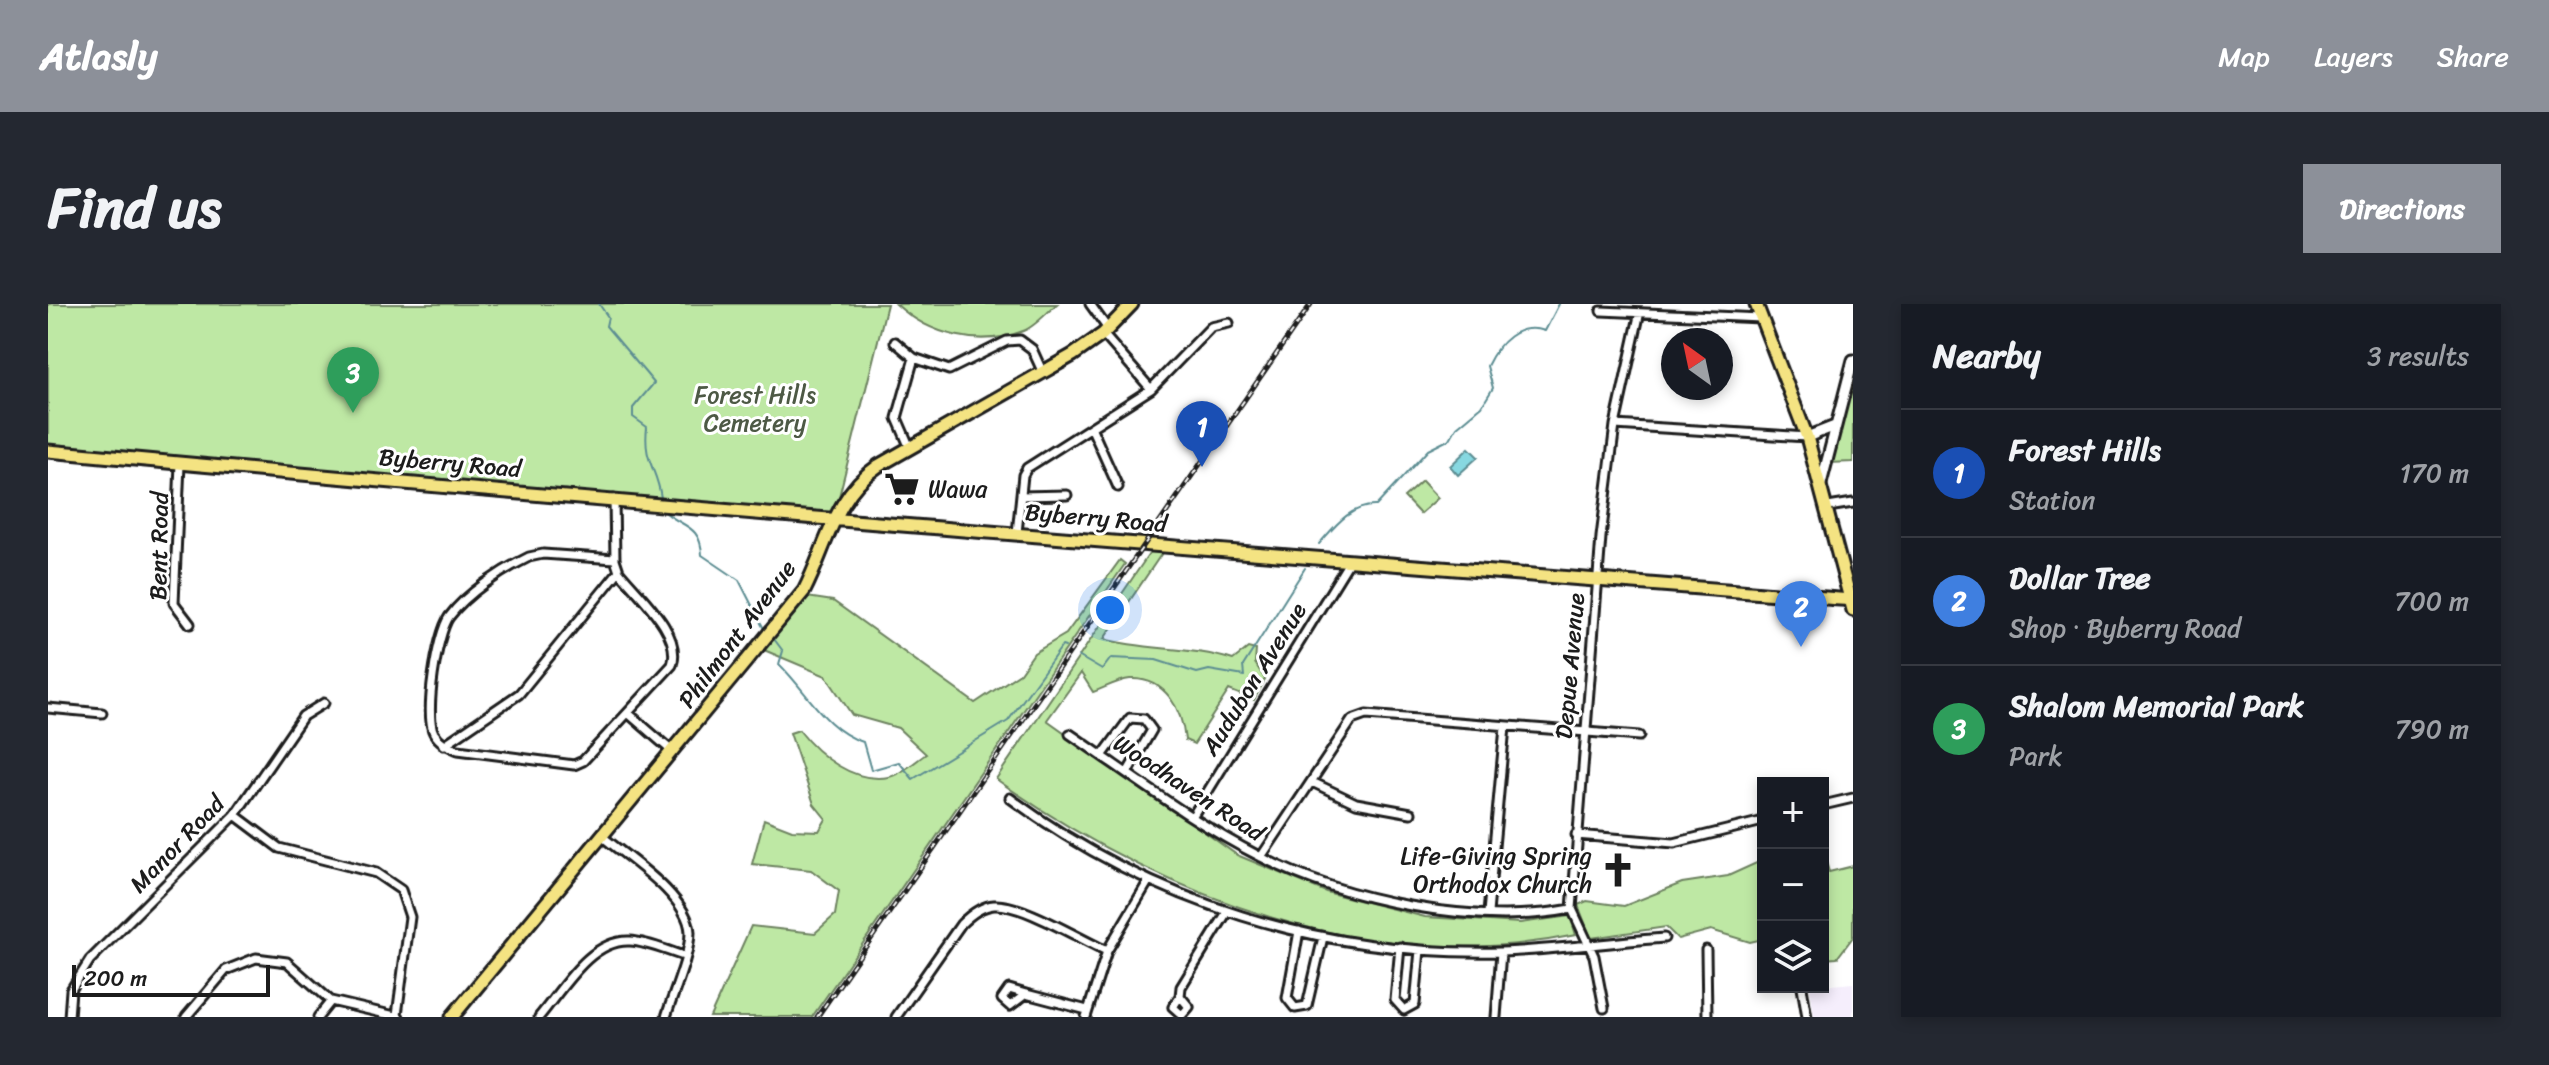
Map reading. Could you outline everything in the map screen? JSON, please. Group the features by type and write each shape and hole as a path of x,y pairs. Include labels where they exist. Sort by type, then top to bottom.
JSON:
{"main road":[{"name":"Philmont Avenue","path":"452,1017 804,591 842,501 862,478 1043,374 1106,332 1132,304"},
{"path":"1756,304 1807,437 1852,603"},
{"name":"Byberry Road","path":"48,451 614,499 833,521 1017,533 1852,603"}],"street":[{"path":"1090,304 1106,332 1151,389"},
{"path":"1601,311 1639,316 1761,318"},
{"name":"Depue Avenue","path":"1604,1008 1589,943 1572,909 1597,581 1615,425 1639,316"},
{"path":"1017,533 1027,468 1151,389 1211,327 1229,323"},
{"path":"895,342 914,358 949,370 1007,341 1020,340 1032,349 1043,374"},
{"path":"910,448 897,418 914,358"},
{"path":"1821,484 1853,360"},
{"path":"1615,425 1807,437 1835,426"},
{"path":"1092,429 1118,487"},
{"name":"Bent Road","path":"180,464 174,603 190,624"},
{"path":"1021,496 1067,495"},
{"path":"614,499 615,559 619,571 671,637 675,654 672,665 583,761 574,765 458,750 444,745 431,726 436,654 439,636 455,609 529,557 543,554 615,559"},
{"path":"1828,507 1853,503"},
{"name":"Audubon Avenue","path":"1192,817 1349,562"},
{"path":"444,745 519,694 619,571"},
{"name":"Manor Road","path":"69,1017 71,990 90,960 235,815 303,716 324,703"},
{"path":"48,708 102,713"},
{"path":"628,713 673,752"},
{"path":"1261,857 1340,734 1352,720 1366,715 1639,736"},
{"path":"1102,756 1130,718 1144,719 1152,730 1127,773"},
{"path":"1488,913 1505,727"},
{"name":"Woodhaven Road","path":"1070,734 1192,817 1261,857 1368,896 1441,910 1488,913 1525,914 1572,909"},
{"path":"1312,782 1356,803 1411,813"},
{"path":"1010,798 1055,831 1148,882 1227,912 1323,937 1420,950 1501,952 1664,938"},
{"path":"1829,804 1853,798"},
{"path":"186,1017 226,970 256,958 287,962 331,1001 398,1016 410,917 401,890 376,873 279,848 235,815"},
{"path":"1576,835 1674,843 1757,822"},
{"path":"603,837 682,907 690,935 666,1017"},
{"path":"1026,994 1086,1014 1107,951 1148,882"},
{"path":"898,1016 961,924 973,912 992,905 1010,907 1107,951"},
{"path":"1180,996 1181,987 1227,912"},
{"path":"1299,931 1287,998 1295,1008 1307,1006 1323,937"},
{"path":"539,1017 592,954 605,946 636,941 684,956"},
{"path":"1400,947 1395,1000 1404,1010 1415,1004 1420,950"},
{"path":"1706,950 1707,1017"},
{"path":"1496,1017 1501,952"},
{"path":"1803,993 1807,1017"},
{"path":"318,1017 331,1001"}],"shaded area":[{"path":"1853,983 1853,1017 1814,1017 1811,993 1829,993 1829,985"}],"green space":[{"name":"Forest Hills Cemetery","path":"48,304 887,304 833,521 48,451"},
{"path":"896,304 1057,304 1027,329 1007,336 973,338 939,331 909,315"},
{"path":"1853,363 1853,462 1829,463"},
{"path":"1422,481 1438,498 1420,514 1404,497"},
{"path":"1151,551 1162,553 1104,639 1201,652 1233,660 1248,648 1256,650 1255,663 1265,679 1254,700 1229,690 1194,744 1185,740 1180,718 1170,698 1153,683 1130,679 1093,692 1081,673 1047,720 1237,855 1326,892 1425,917 1520,923 1570,916 1576,935 1499,945 1422,945 1346,936 1271,917 1198,892 1128,859 1060,821 996,779"},
{"path":"1120,560 1125,564 812,1017 710,1017 751,926 815,933 835,915 839,891 811,870 752,864 764,819 792,830 819,831 826,819 814,804 790,733 799,730 816,749 838,766 863,776 894,776 926,754 898,728 852,715 826,676 764,650 807,597 833,601 975,703 1020,673 1034,653 1066,634"},
{"path":"1757,863 1757,940 1750,942 1711,930 1678,939 1666,927 1591,938 1578,905 1587,901 1624,906 1682,883 1728,876"},
{"path":"1853,866 1853,937 1837,958 1829,959 1829,872"}],"water":[{"path":"1469,448 1478,457 1458,475 1450,466"}],"waterway":[{"path":"599,304 608,317 606,326 654,383 633,408 633,417 647,427 647,449 661,498"},
{"path":"1319,544 1351,513 1376,506 1428,450 1450,439 1457,427 1482,406 1493,388 1487,366 1503,342 1526,329 1545,331 1559,304"},
{"path":"663,510 693,531 698,537 702,555 739,580 764,629"},
{"path":"1078,656 1102,670 1111,658 1156,660 1197,673 1209,670 1244,676 1243,666 1305,568"},
{"path":"774,639 783,651 779,664 827,719 838,729 863,742 871,770 899,762 913,779 1008,721 1062,646 1065,647"}],"railway":[{"path":"817,1017 1311,304"}],"place":[{"name":"Shalom Memorial Park","path":"353,413"},
{"name":"Forest Hills","path":"1202,467"},
{"name":"Wawa","path":"902,489"},
{"name":"Dollar Tree","path":"1801,647"},
{"name":"Life-Giving Spring Orthodox Church","path":"1618,870"}]}
